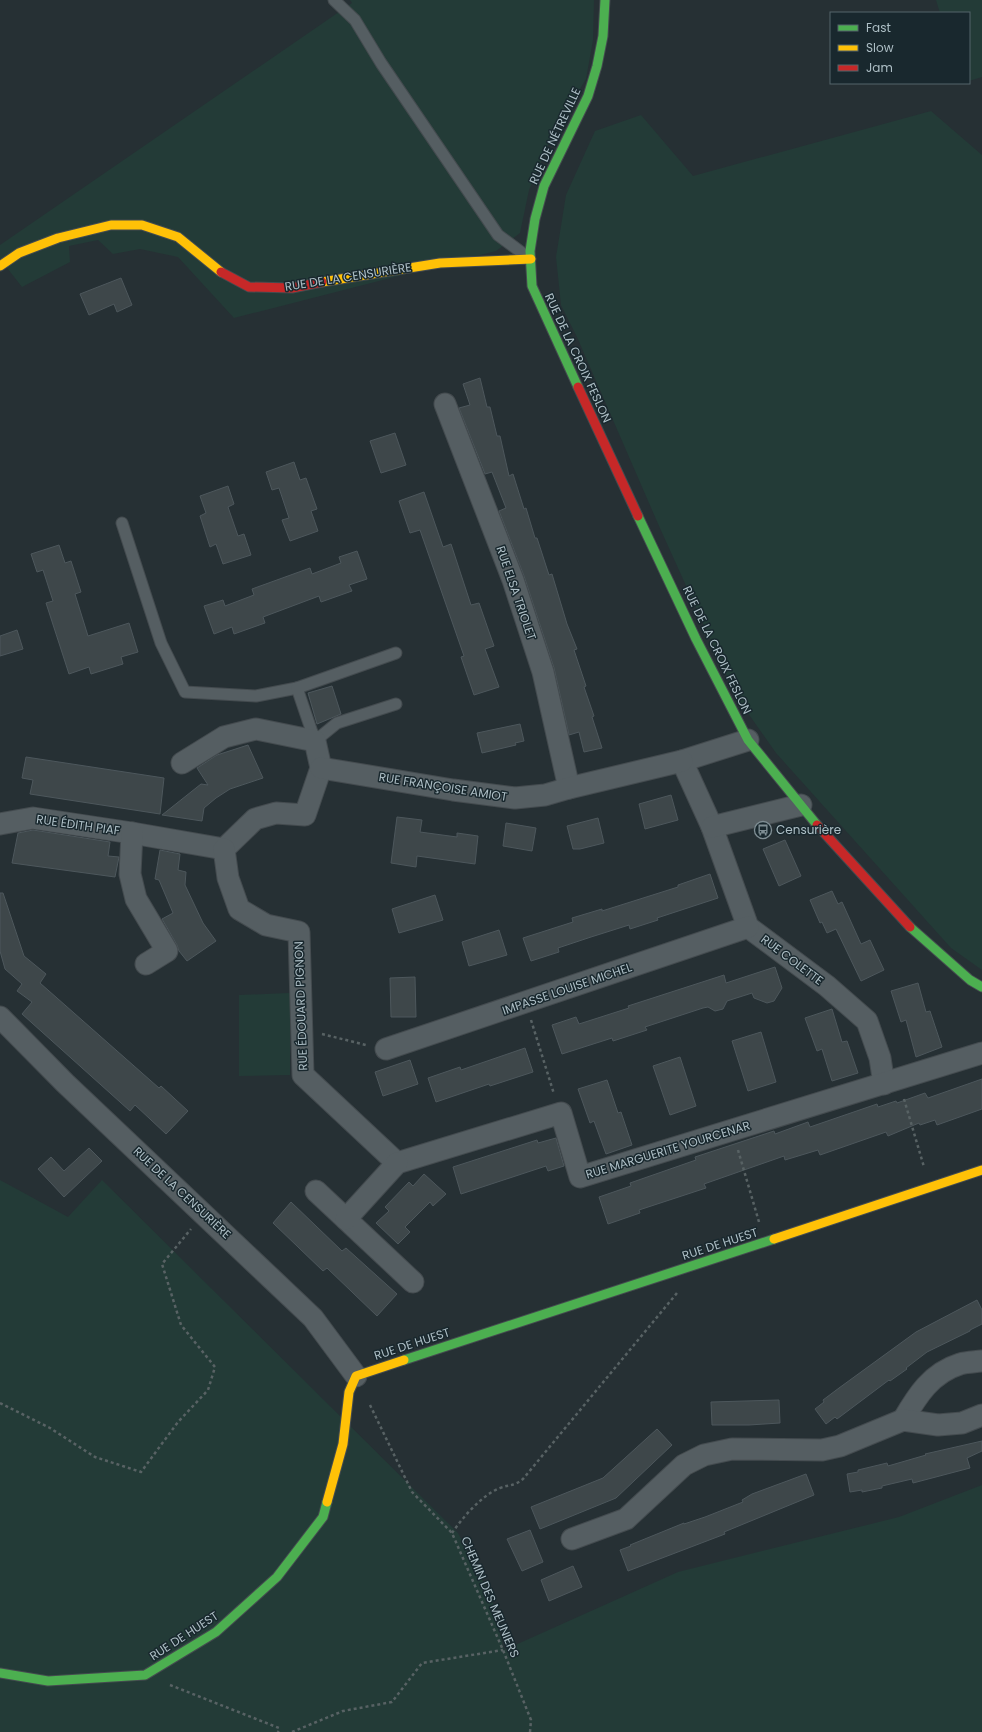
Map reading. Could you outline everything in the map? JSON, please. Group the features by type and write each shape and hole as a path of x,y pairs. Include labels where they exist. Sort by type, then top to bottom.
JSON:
{"street":[{"name":"RUE DE NÉTREVILLE","path":"531,259 530,251 535,219 544,186 588,96 597,66 603,36 605,0"},
{"name":"RUE DE LA CENSURIÈRE","path":"0,266 19,253 58,238 111,225 142,225 178,237 218,270 248,287 292,288 357,276 440,264 531,259"},
{"name":"RUE DE LA CROIX FESLON","path":"531,259 532,286 546,320 692,632 748,740 820,828 907,924 970,980 982,987"},
{"name":"RUE ELSA TRIOLET","path":"445,404 513,580 543,672 569,788"},
{"path":"182,762 224,737 256,729 315,741 321,768 305,815 276,814 255,819 224,849"},
{"name":"RUE FRANÇOISE AMIOT","path":"321,768 454,790 515,798 545,795 682,761 748,740"},
{"name":"RUE COLETTE","path":"682,761 712,827 748,927 827,986 867,1021 880,1058 891,1081"},
{"path":"712,827 801,805"},
{"name":"RUE ÉDITH PIAF","path":"0,824 34,818 224,849"},
{"name":"RUE ÉDITH PIAF","path":"132,833 130,874 136,899 167,951 146,964"},
{"name":"RUE ÉDOUARD PIGNON","path":"224,849 228,878 239,909 266,925 299,932 303,1075 397,1163"},
{"name":"IMPASSE LOUISE MICHEL","path":"386,1049 748,927"},
{"name":"RUE DE LA CENSURIÈRE","path":"0,1017 64,1083 313,1318 356,1376"},
{"name":"RUE MARGUERITE YOURCENAR","path":"561,1113 580,1177 982,1054"},
{"path":"346,1219 397,1163 561,1113"},
{"name":"RUE DE HUEST","path":"0,1673 48,1681 145,1675 216,1632 277,1577 324,1517 343,1444 349,1392 356,1376 982,1170"},
{"path":"316,1191 413,1282"},
{"path":"903,1420 921,1391 938,1375 960,1364 982,1361"},
{"path":"572,1539 626,1519 684,1465 704,1455 732,1449 822,1450 840,1446 903,1420 938,1425 962,1423 982,1415"}],"lane":[{"path":"334,0 355,20 381,63 498,235 531,259"},
{"path":"122,522 162,643 185,692 256,696 297,688 396,653"},
{"path":"297,688 315,741 337,723 396,704"}],"path":[{"path":"525,1003 561,1113"},
{"path":"301,1030 386,1049"},
{"path":"891,1081 930,1187"},
{"path":"732,1130 765,1241"},
{"path":"0,1403 50,1428 95,1457 141,1472 178,1422 208,1390 215,1367 181,1325 162,1264 204,1214"},
{"path":"452,1533 463,1517 484,1498 500,1488 515,1485 523,1479 678,1292"},
{"name":"CHEMIN DES MEUNIERS","path":"356,1376 412,1492 452,1533 504,1650 531,1720 530,1732"},
{"path":"292,1732 343,1711 392,1702 422,1663 504,1650"},
{"path":"145,1675 279,1728 278,1732"}],"green space":[{"path":"350,0 594,0 593,40 586,79 553,133 529,190 520,233 496,251 234,318 178,257 140,249 113,254 98,240 69,246 70,262 22,287 0,259 0,245 352,3"},
{"path":"936,0 982,0 982,77 970,81 970,12 940,12"},
{"path":"931,111 982,155 982,970 951,948 776,753 736,696 659,526 577,337 561,305 556,257 566,195 595,131 641,115 693,176"},
{"path":"290,993 290,1075 239,1076 239,995"},
{"path":"0,1180 68,1217 102,1180 458,1533 492,1599 504,1650 678,1572 899,1517 982,1485 982,1732 0,1732"}],"building":[{"path":"121,278 132,305 117,312 114,304 89,315 80,294"},
{"path":"480,378 487,407 490,407 497,436 500,436 509,476 513,474 524,509 526,508 535,538 537,538 549,575 552,574 567,624 577,649 574,650 586,686 584,687 594,716 592,717 602,748 584,752 579,732 569,735 554,668 524,576 499,511 506,508 492,472 485,474 459,408 470,405 463,384"},
{"path":"395,433 406,465 381,473 370,441"},
{"path":"294,462 300,480 306,478 317,509 311,511 318,531 290,541 282,520 289,518 279,488 272,490 266,472"},
{"path":"228,486 234,504 228,507 238,536 244,534 251,555 223,564 216,544 210,547 200,516 206,513 200,496"},
{"path":"424,492 443,547 451,544 471,605 479,603 494,646 485,649 499,687 474,695 461,657 464,656 420,530 410,533 399,501"},
{"path":"59,545 65,563 71,561 81,592 75,594 88,636 129,623 138,652 121,657 123,664 91,674 89,667 69,674 46,603 53,601 43,570 37,572 31,554"},
{"path":"357,551 367,579 349,585 352,591 321,602 319,596 263,617 265,623 234,634 232,627 214,634 204,606 223,600 225,606 254,595 252,589 310,568 312,574 341,563 339,557"},
{"path":"17,630 23,649 0,656 0,636"},
{"path":"332,686 341,714 317,724 308,693"},
{"path":"520,724 524,741 515,743 516,745 482,753 477,733"},
{"path":"248,745 263,778 230,789 216,798 204,808 202,821 162,815 201,784 208,785 197,768 217,755"},
{"path":"26,757 164,778 160,814 30,794 33,780 22,778"},
{"path":"671,795 678,820 645,829 639,804"},
{"path":"397,817 422,820 420,832 457,837 457,833 478,836 475,864 417,856 416,867 391,863"},
{"path":"598,818 604,843 580,849 573,849 567,826"},
{"path":"506,823 536,828 532,851 503,846"},
{"path":"33,830 110,842 108,856 119,857 115,877 12,863 18,833"},
{"path":"785,840 801,876 779,886 763,849"},
{"path":"160,850 180,854 178,870 186,872 185,885 203,923 216,941 187,961 179,951 162,919 173,913 159,880 155,879"},
{"path":"710,874 718,898 657,918 658,920 630,929 629,925 558,948 559,952 531,961 523,938 573,922 572,918 602,909 602,911 678,887 678,885"},
{"path":"832,891 838,904 842,902 861,944 870,940 884,970 861,981 836,929 827,933 822,922 820,923 810,900"},
{"path":"0,893 3,893 24,956 46,974 40,983 159,1088 161,1086 188,1111 166,1134 135,1105 130,1111 22,1014 32,1002 17,991 22,984 5,969 0,951"},
{"path":"435,895 443,920 399,933 392,909"},
{"path":"499,930 507,955 469,966 462,942"},
{"path":"775,967 782,988 774,1001 767,1003 754,998 752,993 727,1001 723,1009 715,1011 708,1007 703,1008 645,1027 647,1030 613,1041 612,1038 562,1054 552,1025 576,1017 579,1024 629,1008 628,1006 724,975 726,983"},
{"path":"415,977 416,1017 391,1017 390,978"},
{"path":"918,983 926,1012 930,1011 942,1047 916,1057 906,1020 901,1022 891,991"},
{"path":"832,1009 842,1042 847,1041 858,1073 832,1081 822,1049 817,1051 805,1018"},
{"path":"761,1032 776,1082 748,1091 732,1041"},
{"path":"525,1048 533,1072 490,1086 489,1084 436,1102 428,1078 460,1067 461,1070"},
{"path":"680,1057 696,1106 670,1115 653,1066"},
{"path":"410,1060 418,1084 383,1096 375,1072"},
{"path":"982,1079 982,1109 937,1125 935,1120 920,1125 919,1123 888,1136 886,1132 820,1155 818,1150 785,1160 784,1156 704,1184 706,1188 639,1210 640,1213 608,1224 599,1197 631,1186 630,1183 696,1160 695,1157 774,1131 775,1134 808,1122 810,1127 877,1104 878,1107 896,1101 897,1103 925,1093 928,1098"},
{"path":"607,1080 618,1113 621,1112 632,1145 606,1154 594,1121 590,1123 578,1089"},
{"path":"556,1138 564,1166 548,1171 546,1166 461,1194 453,1167 537,1140 538,1143"},
{"path":"89,1148 102,1161 64,1197 38,1169 51,1157 64,1171"},
{"path":"424,1174 446,1194 433,1206 430,1202 405,1227 410,1232 398,1244 376,1223 389,1211 385,1207 409,1182 413,1186"},
{"path":"291,1202 342,1251 346,1248 397,1294 377,1316 327,1268 323,1271 273,1223"},
{"path":"977,1300 982,1310 982,1324 927,1352 906,1368 907,1369 890,1381 889,1380 837,1419 835,1417 826,1424 815,1409 824,1402 823,1400 916,1332"},
{"path":"779,1400 780,1423 712,1425 711,1402"},
{"path":"657,1429 672,1445 616,1498 540,1529 531,1507 603,1478"},
{"path":"982,1441 982,1451 967,1458 970,1468 913,1483 912,1479 882,1486 882,1488 862,1492 862,1490 850,1492 847,1474 887,1463 888,1466 926,1455 925,1454"},
{"path":"806,1474 814,1495 724,1532 725,1534 628,1571 620,1550 684,1523 705,1517 743,1502 742,1500 752,1494"},
{"path":"530,1530 543,1562 522,1571 507,1539"},
{"path":"573,1566 582,1587 549,1601 541,1580"}],"traffic: fast":[{"path":"578,387 532,286 530,251 535,219 544,186 588,96 597,66 603,36 605,0"},
{"path":"638,516 696,639 748,740 817,825"},
{"path":"910,927 970,980 982,987"},
{"path":"404,1360 774,1239"},
{"path":"0,1673 48,1681 145,1675 216,1632 277,1577 323,1517 327,1502"}],"traffic: slow":[{"path":"0,266 19,253 58,238 111,225 142,225 178,237 221,272"},
{"path":"322,282 440,263 531,259"},
{"path":"774,1239 982,1170"},
{"path":"327,1502 343,1444 349,1392 356,1376 404,1360"}],"traffic: jam":[{"path":"221,272 249,287 292,288 322,282"},
{"path":"578,387 638,516"},
{"path":"817,825 910,927"}],"place":[{"name":"Censurière","path":"763,830"}]}
